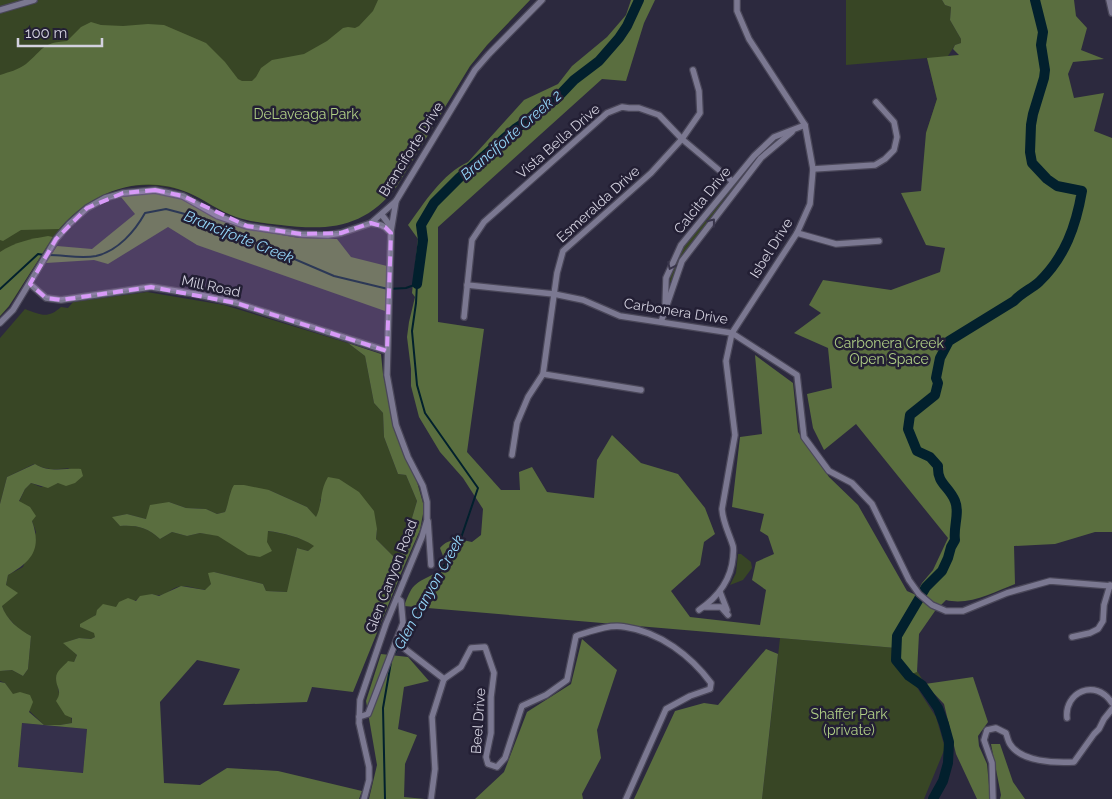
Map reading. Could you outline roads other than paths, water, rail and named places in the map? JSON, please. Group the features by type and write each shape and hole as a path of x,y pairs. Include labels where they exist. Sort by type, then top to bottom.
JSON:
{"street":[{"path":"0,10 34,0"},
{"name":"Branciforte Drive","path":"0,323 13,310 56,239 68,224 87,208 105,198 123,193 155,190 182,196 218,216 246,226 301,234 328,235 354,230 371,223 396,201 476,70 489,54 542,0"},
{"name":"Isbel Drive","path":"720,592 732,567 734,548 723,520 722,509 735,435 726,361 732,333 797,233 810,204 813,169 805,125 749,39 737,11 737,0"},
{"path":"1109,0 1112,13"},
{"name":"Esmeralda Drive","path":"512,455 517,422 528,397 543,374 557,273 563,251 651,173 682,139 700,113 699,91 693,70"},
{"path":"813,169 875,165 894,150 897,137 894,122 876,102"},
{"name":"Vista Bella Drive","path":"464,316 472,240 484,222 607,113 622,108 639,108 659,115 682,139 732,181"},
{"name":"Calcita Drive","path":"661,322 682,261 761,158 805,125"},
{"name":"Calcita Drive","path":"665,311 666,278 681,245 754,156 774,137 796,130"},
{"path":"391,233 396,201"},
{"name":"Glen Canyon Road","path":"364,799 369,780 369,767 359,717 360,700 427,520 427,502 423,486 408,457 396,425 387,374 391,233 388,223 382,215"},
{"path":"371,223 385,226 391,233"},
{"path":"797,233 836,244 879,241"},
{"name":"Mill Road","path":"30,284 46,298 61,300 151,287 195,294 236,303 387,351"},
{"name":"Carbonera Drive","path":"467,285 554,294 583,300 620,316 732,333 797,375 804,436 829,471 852,483 872,504 909,580 919,594 932,605 946,611 963,611 1007,594 1050,581 1111,585"},
{"path":"543,374 641,390"},
{"path":"427,502 430,565"},
{"path":"1072,637 1098,629 1104,621 1104,605 1111,585"},
{"path":"720,592 728,615 721,607 709,606 699,610 710,603 720,592"},
{"path":"359,717 368,714 372,707 386,666 397,645 403,623 401,601 397,598"},
{"name":"Beel Drive","path":"444,679 461,667 468,658 471,648 485,646 494,673 491,697 491,733 486,757 488,764 497,767 505,758 522,706 546,695 567,680 576,636 600,628 625,627 651,634 673,647 698,666 711,683 710,689 690,696 666,709 626,799"},
{"path":"397,645 444,679 432,717 435,768 431,799"},
{"path":"1067,718 1070,706 1078,694 1085,690 1100,690 1112,703"},
{"path":"993,799 992,763 984,740 987,730 996,728 1006,733 1011,746 1028,758 1059,763 1074,762 1094,734 1100,729 1104,719 1112,709"}],"waterway":[{"name":"Branciforte Creek 2","path":"417,284 423,240 421,225 434,203 459,178 515,129 540,109 555,100 574,80 599,61 627,26 639,0"},
{"path":"933,799 943,781 948,763 949,742 938,708 922,685 909,676 896,660 897,636 926,587 942,571 955,540 957,510 953,496 939,477 938,466 930,457 917,451 908,429 910,415 935,395 940,358 949,341 1014,301 1039,282 1056,262 1073,229 1082,191 1057,186 1047,179 1032,163 1030,152 1033,114 1045,70 1041,45 1043,32 1035,0"},
{"name":"Branciforte Creek","path":"49,255 84,257 96,256 112,250 136,227 145,213 166,209 215,225 334,276 388,289 406,288 417,284 412,331 417,385 425,413 478,488 461,538 419,606 395,653"},
{"name":"Branciforte Creek","path":"0,289 38,254 44,255"},
{"name":"Glen Canyon Creek","path":"385,799 383,708 391,662"}],"park label":[{"name":"DeLaveaga Park","path":"306,114"},
{"name":"Carbonera Creek Open Space","path":"889,352"},
{"name":"Shaffer Park (private)","path":"849,722"}]}
